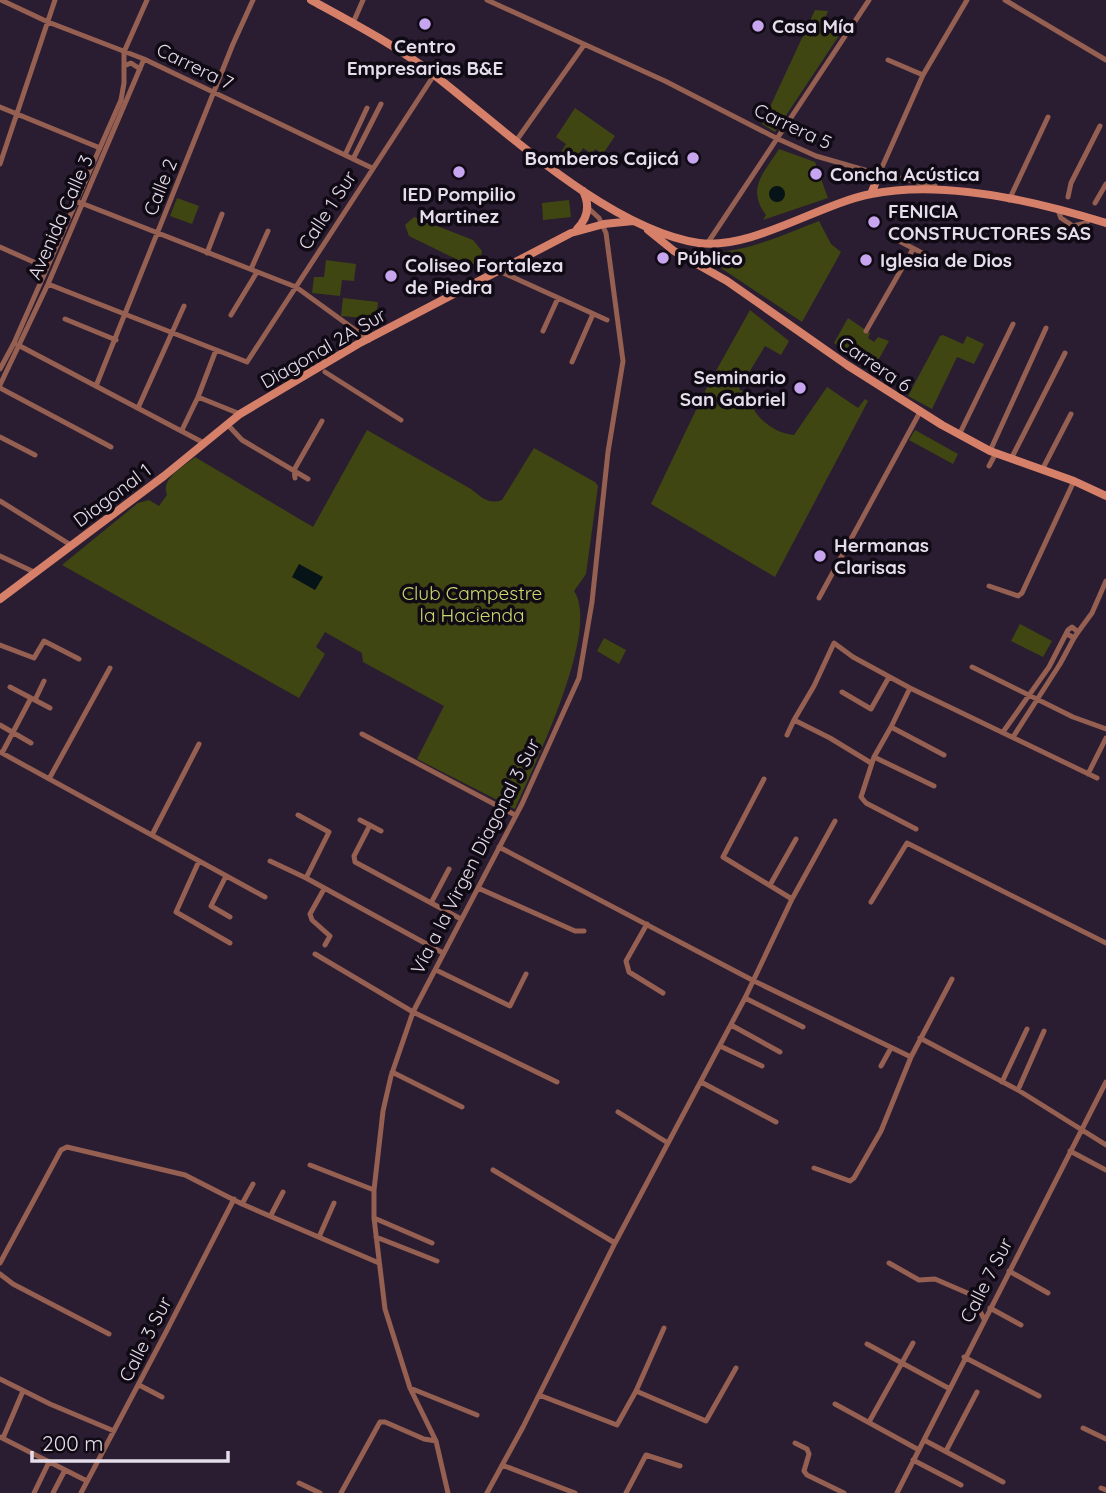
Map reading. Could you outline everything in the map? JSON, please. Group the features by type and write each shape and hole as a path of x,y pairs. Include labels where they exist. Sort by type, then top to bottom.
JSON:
{"main road":[{"name":"Carrera 6","path":"311,0 435,72 516,141 583,191 633,221 672,237 704,243 744,239 871,194 946,189"},
{"path":"871,194 879,174"},
{"name":"Carrera 5","path":"946,189 1058,210 1106,223"},
{"path":"571,233 582,223 587,206 583,191"},
{"name":"Diagonal 2A Sur","path":"240,414 358,344 571,233 604,224 633,221"},
{"name":"Carrera 6","path":"644,226 664,243 727,281 847,365 959,435 993,452 1074,481 1106,496"},
{"path":"695,262 691,251 704,243"},
{"name":"Diagonal 1","path":"0,599 164,476 240,414"}],"street":[{"name":"Carrera 7","path":"1,0 48,22 144,59 372,168"},
{"path":"0,162 55,0"},
{"path":"124,52 147,0"},
{"name":"Calle 2","path":"96,386 117,340 233,44 253,0"},
{"path":"353,23 363,0"},
{"name":"Carrera 5","path":"487,0 665,81 816,156 946,189"},
{"path":"704,243 869,0"},
{"path":"879,174 923,75 967,0"},
{"path":"1005,0 1106,60"},
{"path":"516,141 584,45"},
{"name":"Avenida Calle 3","path":"0,386 47,268 121,100 124,52"},
{"name":"Avenida Calle 3","path":"0,369 17,344 48,284 144,59"},
{"path":"888,60 923,75"},
{"path":"124,66 135,63 140,68"},
{"name":"Calle 1 Sur","path":"216,350 247,362 435,72"},
{"path":"353,159 381,104"},
{"path":"0,107 106,150"},
{"path":"345,155 367,108"},
{"path":"1009,200 1048,117"},
{"path":"1068,197 1071,183 1100,126"},
{"path":"1096,203 1106,184"},
{"path":"76,201 296,287 369,340"},
{"path":"587,206 604,224"},
{"path":"207,253 222,214"},
{"name":"Vía a la Virgen Diagonal 3 Sur","path":"448,1493 436,1441 410,1388 385,1309 373,1218 383,1111 392,1072 413,1012 516,815 579,678 592,601 608,452 623,360 604,224"},
{"path":"231,316 254,271 268,231"},
{"path":"901,242 926,256"},
{"path":"0,247 47,268"},
{"path":"866,331 913,249"},
{"path":"499,271 607,320"},
{"path":"48,284 216,350 198,397 181,430"},
{"path":"543,331 558,298"},
{"path":"138,408 184,306"},
{"path":"572,362 593,314"},
{"path":"65,319 117,340"},
{"path":"959,435 1013,324"},
{"path":"989,466 1046,328"},
{"path":"17,344 204,443"},
{"path":"1011,459 1065,354"},
{"path":"325,372 401,420"},
{"path":"0,386 111,447"},
{"path":"198,397 240,414"},
{"path":"819,598 920,412"},
{"path":"1042,470 1071,414"},
{"path":"295,478 294,470 322,421"},
{"path":"227,424 237,437 308,479"},
{"path":"0,437 34,455"},
{"path":"989,586 1018,596 1022,593 1074,481"},
{"path":"0,501 71,545"},
{"path":"0,556 34,572"},
{"path":"1013,737 1091,614 1106,581"},
{"path":"1003,732 1041,680 1068,630 1072,627 1078,632"},
{"path":"1067,634 1074,638"},
{"path":"0,645 34,658 44,641 79,659"},
{"path":"787,734 814,686 834,642 853,657 910,688 1097,778"},
{"path":"1058,650 1065,654"},
{"path":"972,667 1073,717 1106,729"},
{"path":"49,779 110,668"},
{"path":"842,692 871,709 889,677"},
{"path":"1041,680 1047,684"},
{"path":"44,681 1,752 265,897"},
{"path":"9,687 50,708"},
{"path":"910,688 873,760 862,797 866,803 916,829"},
{"path":"794,720 873,760 934,786"},
{"path":"1010,723 1019,728"},
{"path":"0,725 32,743"},
{"path":"891,727 944,755"},
{"path":"362,734 516,815"},
{"path":"1088,774 1106,738"},
{"path":"152,835 199,744"},
{"path":"764,779 723,857 792,899"},
{"path":"298,815 329,832 306,878"},
{"path":"360,820 381,831"},
{"path":"486,1493 754,981 792,899 835,821"},
{"path":"370,825 354,856 355,862 461,919"},
{"path":"770,886 796,839"},
{"path":"871,902 907,843 1106,943"},
{"path":"499,847 754,981 911,1058"},
{"path":"199,861 176,912 230,943"},
{"path":"270,862 306,878 443,953"},
{"path":"431,903 449,869"},
{"path":"226,876 211,906 230,917"},
{"path":"478,888 575,931 584,931"},
{"path":"324,890 310,914 312,920 330,936 326,945"},
{"path":"647,924 626,961 629,972 663,993"},
{"path":"315,954 413,1012 557,1082"},
{"path":"436,970 510,1006 526,974"},
{"path":"814,1168 850,1181 854,1178 881,1131 920,1038 952,979"},
{"path":"745,998 803,1027"},
{"path":"731,1025 780,1052"},
{"path":"1002,1082 1027,1029"},
{"path":"1017,1090 1044,1031"},
{"path":"920,1038 1017,1090 1106,1145"},
{"path":"720,1046 762,1066"},
{"path":"881,1066 891,1048"},
{"path":"392,1072 462,1107"},
{"path":"701,1082 776,1122"},
{"name":"Calle 7 Sur","path":"897,1493 1106,1082"},
{"path":"618,1112 668,1143"},
{"path":"0,1263 63,1148 177,1172 379,1264"},
{"path":"1070,1151 1106,1170"},
{"path":"310,1165 374,1190"},
{"path":"493,1170 615,1243"},
{"path":"242,1203 253,1184"},
{"path":"271,1215 283,1192"},
{"name":"Calle 3 Sur","path":"81,1493 234,1199"},
{"path":"318,1237 334,1203"},
{"path":"373,1218 432,1242"},
{"path":"376,1237 437,1261"},
{"path":"889,1263 919,1280 935,1279 972,1295 984,1319"},
{"path":"1009,1270 1048,1293"},
{"path":"0,1274 109,1334"},
{"path":"989,1308 1021,1325"},
{"path":"539,1395 617,1425 636,1391 664,1328"},
{"path":"869,1422 913,1343"},
{"path":"867,1344 950,1389"},
{"path":"964,1357 1039,1396"},
{"path":"636,1391 706,1421 736,1368"},
{"path":"0,1379 114,1431"},
{"path":"139,1385 162,1397"},
{"path":"410,1388 477,1415"},
{"path":"23,1391 2,1438 87,1481"},
{"path":"946,1451 977,1392"},
{"path":"835,1404 919,1450"},
{"path":"341,1493 380,1422 436,1441"},
{"path":"1083,1428 1106,1439"},
{"path":"924,1440 1003,1482"},
{"path":"794,1443 807,1449 809,1454 804,1471 807,1475 844,1493"},
{"path":"626,1493 646,1455 650,1454 680,1466"},
{"path":"913,1460 961,1485"},
{"path":"34,1493 49,1461"},
{"path":"502,1465 575,1493"},
{"path":"53,1493 65,1470"},
{"path":"299,1483 308,1490 320,1493"}],"green space":[{"path":"815,10 828,11 824,21 840,34 775,132 762,124"},
{"path":"575,108 615,136 603,154 595,149 592,154 583,148 570,169 556,160 566,144 556,137"},
{"path":"779,149 815,162 828,198 763,220 766,215 757,197 757,189 763,173"},
{"path":"177,198 199,206 192,224 170,216"},
{"path":"569,200 571,217 543,220 542,203"},
{"path":"414,217 473,240 482,251 480,260 472,265 464,263 409,236 405,225"},
{"path":"819,221 831,244 841,252 802,322 706,258 708,253 751,246"},
{"path":"326,260 356,264 354,281 342,280 340,296 312,293 314,277 324,277"},
{"path":"343,298 378,302 376,319 341,316"},
{"path":"750,310 789,341 781,355 765,346 739,389 748,395 754,410 765,422 779,431 794,435 827,387 858,408 865,399 868,401 775,577 651,504 707,387"},
{"path":"848,318 870,333 868,338 874,342 878,337 889,341 872,371 834,343"},
{"path":"940,336 963,344 967,336 984,344 974,364 957,357 932,409 908,396"},
{"name":"Club Campestre la Hacienda","path":"367,430 489,501 502,500 534,448 598,486 586,574 574,591 580,610 579,636 572,666 549,732 515,809 417,759 444,706 363,662 362,653 325,632 316,647 325,654 299,698 62,565 138,503 149,500 159,506 167,495 170,478 195,457 313,527"},
{"path":"915,430 958,454 953,464 909,440"},
{"path":"1020,624 1052,641 1043,657 1011,641"},
{"path":"604,638 626,650 619,664 597,651"}],"shaded area":[{"path":"774,186 780,186 785,194 783,200 774,202 769,197 769,191"},
{"path":"299,564 323,577 315,590 292,577"}],"place":[{"name":"Centro Empresarias B&E","path":"425,24"},
{"name":"Casa Mía","path":"758,26"},
{"name":"Bomberos Cajicá","path":"693,158"},
{"name":"IED Pompilio Martinez","path":"459,172"},
{"name":"Concha Acústica","path":"816,174"},
{"name":"FENICIA CONSTRUCTORES SAS","path":"874,222"},
{"name":"Público","path":"663,258"},
{"name":"Iglesia de Dios","path":"866,260"},
{"name":"Coliseo Fortaleza de Piedra","path":"391,276"},
{"name":"Seminario San Gabriel","path":"800,388"},
{"name":"Hermanas Clarisas","path":"820,556"}]}
